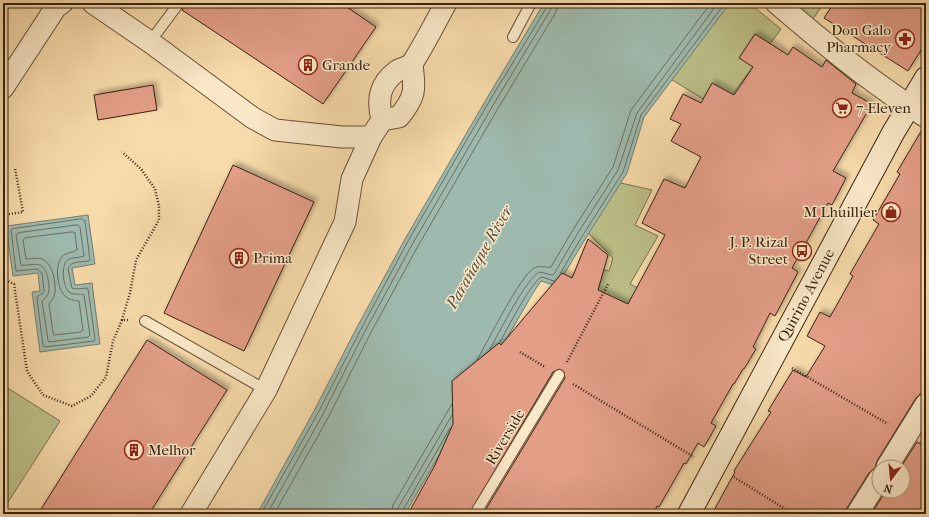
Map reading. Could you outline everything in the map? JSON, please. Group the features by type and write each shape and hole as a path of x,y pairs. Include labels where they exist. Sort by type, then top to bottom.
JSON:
{"main road":[{"path":"777,3 887,92 918,112"},
{"name":"Quirino Avenue","path":"689,514 774,356 918,112 926,78"}],"street":[{"path":"3,88 56,7 62,3"},
{"path":"92,3 150,42 253,118 275,130 342,137 377,128 399,117 410,103 415,86 412,64"},
{"path":"191,514 266,390 345,222 352,179 377,128 381,91 384,84 397,72 412,64 446,3"},
{"path":"891,459 926,404"},
{"path":"857,514 871,492"}],"lane":[{"path":"150,42 179,3"},
{"path":"513,37 531,3"},
{"path":"144,321 266,390"},
{"name":"Riverside","path":"476,514 559,375"}],"path":[{"path":"3,279 14,284 27,371 43,395 72,406 91,396 106,377 114,341 130,293 136,260 159,220 159,206 155,188 141,169 122,152"},
{"path":"3,215 23,212 15,168"},
{"path":"122,320 144,321"},
{"path":"520,352 714,469 729,474 793,514"},
{"path":"774,356 791,368 907,435"}],"green space":[{"path":"720,3 749,3 781,29 721,110 656,70"},
{"path":"790,3 824,3 811,22"},
{"path":"612,181 652,190 635,225 658,236 630,284 646,292 636,314 572,278 579,263 609,271 613,258 587,232"},
{"path":"3,385 60,421 3,510"}],"water":[{"name":"Parañaque River","path":"544,3 730,3 644,117 627,173 557,286 541,281 533,293 405,514 257,514 314,411 356,329 405,239"},
{"path":"88,215 95,264 72,268 75,285 92,283 100,344 40,352 32,292 40,291 38,273 13,276 6,226"}],"building":[{"name":"Grande","path":"185,3 341,3 376,27 323,104 182,10"},
{"path":"834,3 926,3 926,42 908,71 824,18"},
{"path":"755,34 788,55 793,47 822,67 826,60 856,84 852,93 872,104 833,171 846,178 832,205 828,203 792,268 798,272 775,316 770,313 753,347 756,349 733,384 711,423 716,426 704,447 698,443 686,464 684,463 659,507 657,506 653,514 483,514 565,378 564,372 559,369 553,372 469,514 408,514 435,465 453,424 452,381 499,343 501,345 562,273 572,278 588,239 608,255 598,290 628,304 665,235 642,223 664,179 685,188 701,157 671,141 681,124 670,119 683,94 701,103 712,83 734,95 753,67 739,58"},
{"path":"153,85 157,110 98,120 94,95"},
{"path":"923,128 926,129 926,392 920,394 916,398 878,459 871,459 871,471 847,508 845,514 712,514 735,472 734,471 771,412 768,411 793,370 806,377 825,346 807,336 820,312 830,317 853,276 850,274 879,224 873,220 900,174 897,172"},
{"name":"Prima","path":"233,165 314,202 244,351 164,313"},
{"name":"Melhor","path":"147,340 227,390 149,514 38,514"},
{"path":"917,442 926,448 926,514 871,514 881,499 911,499 911,459 906,459"}],"place":[{"name":"Don Galo Pharmacy","path":"905,39"},
{"name":"Grande","path":"308,65"},
{"name":"7-Eleven","path":"842,108"},
{"name":"M Lhuillier","path":"891,212"},
{"name":"J. P. Rizal Street","path":"802,251"},
{"name":"Prima","path":"239,258"},
{"name":"Melhor","path":"134,450"}]}
